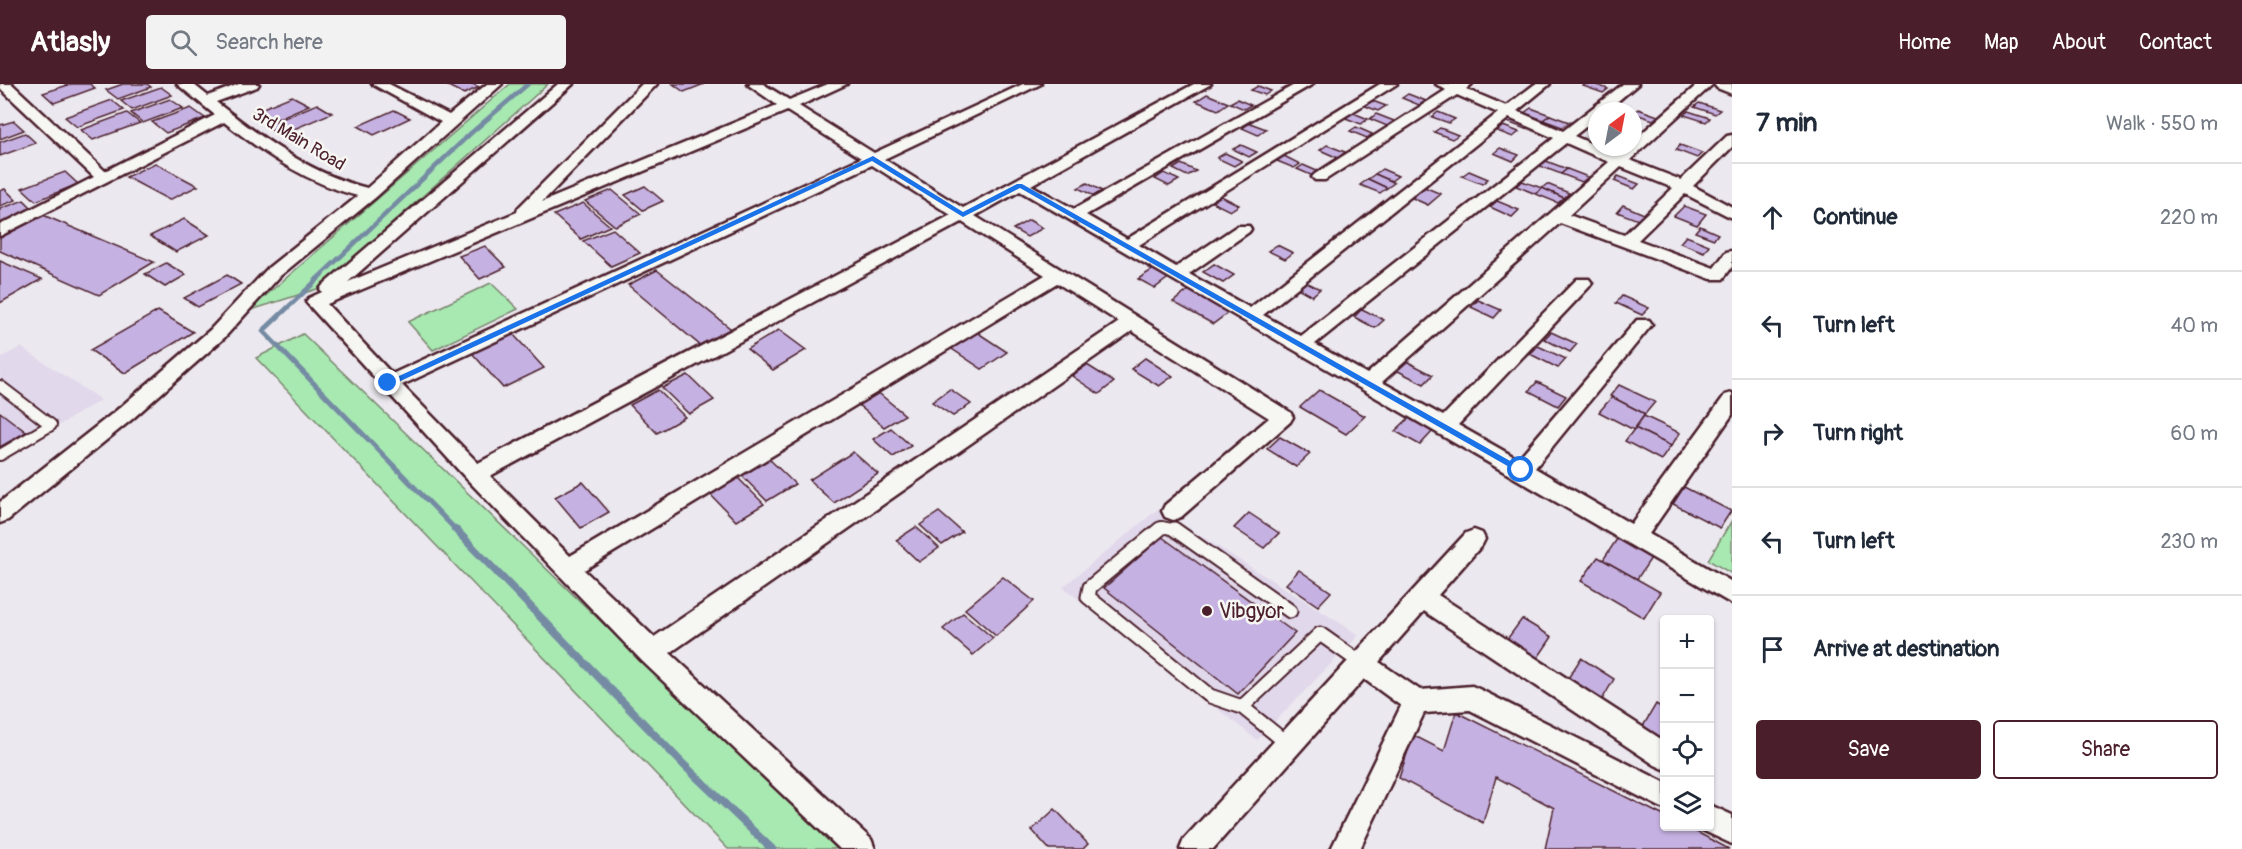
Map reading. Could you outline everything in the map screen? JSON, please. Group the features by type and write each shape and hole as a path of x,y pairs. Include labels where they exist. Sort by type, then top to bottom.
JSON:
{"street":[{"path":"4,84 104,178"},
{"name":"3rd Main Road","path":"184,84 271,148 326,181 344,189 370,194"},
{"path":"206,101 252,84"},
{"path":"379,84 450,121"},
{"path":"0,514 124,415 217,334 274,272 370,194 450,121 495,84"},
{"path":"315,302 566,84"},
{"path":"518,218 650,84"},
{"path":"754,84 1283,417 1173,511"},
{"path":"315,302 840,84"},
{"path":"388,383 1034,84"},
{"path":"477,473 1020,185 1204,84"},
{"path":"1073,216 1306,84"},
{"path":"1126,246 1390,84"},
{"path":"1251,316 1543,84"},
{"path":"1302,345 1631,84"},
{"path":"1369,383 1706,84"},
{"path":"1723,84 1732,89"},
{"path":"1320,177 1455,86 1507,112 1682,186 1732,213"},
{"path":"0,231 225,116"},
{"path":"1627,241 1732,139"},
{"path":"1020,185 1445,426 1732,594"},
{"path":"1557,216 1717,275 1732,256"},
{"path":"1177,274 1243,230"},
{"path":"568,568 1057,275"},
{"path":"1445,426 1583,283"},
{"path":"315,302 388,383 651,653 814,808 861,849"},
{"path":"651,653 1132,322"},
{"path":"1521,470 1643,324"},
{"path":"1634,537 1732,400"},
{"path":"1194,849 1474,539"},
{"path":"1421,597 1660,753"},
{"path":"1361,663 1416,702 1472,698 1660,793"},
{"path":"1345,849 1416,702"},
{"path":"1714,821 1732,830"}],"lane":[{"path":"0,386 51,425 0,455"},
{"path":"1288,744 1242,707 1210,696 1088,597 1090,588 1162,527 1173,528 1290,611"},
{"path":"1242,707 1320,634 1361,663"}],"shaded area":[{"path":"21,347 101,400 0,461 0,358"},
{"name":"Vibgyor","path":"1158,509 1359,635 1257,740 1063,587"}],"green space":[{"path":"510,84 548,84 320,288 248,311"},
{"path":"491,283 518,309 433,350 408,322"},
{"path":"303,334 837,849 728,849 256,358"},
{"path":"1732,520 1732,574 1708,560"}],"building":[{"path":"71,84 90,84 95,88 54,103 43,93"},
{"path":"123,84 147,84 151,87 118,99 106,90"},
{"path":"444,84 473,84 479,87 464,94"},
{"path":"673,84 704,84 684,92"},
{"path":"1594,84 1608,89 1603,93 1583,86"},
{"path":"1258,86 1271,91 1265,95 1251,90"},
{"path":"161,87 172,95 132,110 121,101"},
{"path":"1207,94 1228,103 1218,110 1196,101"},
{"path":"1408,94 1426,101 1419,105 1402,98"},
{"path":"292,96 309,105 270,122 253,112"},
{"path":"170,99 183,108 143,123 131,113"},
{"path":"1237,99 1251,105 1244,109 1230,103"},
{"path":"112,100 124,110 77,127 65,117"},
{"path":"1370,100 1386,106 1378,111 1363,105"},
{"path":"1699,103 1720,110 1715,114 1694,107"},
{"path":"317,104 332,113 280,135 265,126"},
{"path":"191,108 205,118 166,133 152,122"},
{"path":"1531,108 1550,115 1543,120 1524,113"},
{"path":"394,110 410,118 374,135 358,126"},
{"path":"1642,110 1658,116 1653,120 1642,116"},
{"path":"1688,111 1710,118 1706,122 1684,115"},
{"path":"1351,112 1368,119 1361,124 1343,117"},
{"path":"1438,112 1455,119 1449,123 1432,117"},
{"path":"127,113 140,123 93,140 81,130"},
{"path":"1376,114 1394,121 1387,126 1370,119"},
{"path":"1550,115 1569,122 1562,127 1543,120"},
{"path":"1511,116 1531,124 1525,129 1505,121"},
{"path":"14,121 24,130 0,139 0,125"},
{"path":"1250,123 1266,129 1258,135 1242,128"},
{"path":"1503,126 1519,132 1513,137 1497,131"},
{"path":"1356,127 1372,134 1367,138 1350,131"},
{"path":"1440,128 1458,135 1452,139 1434,132"},
{"path":"25,133 36,143 0,156 0,142"},
{"path":"1241,145 1257,152 1249,157 1233,149"},
{"path":"1327,145 1345,152 1338,158 1320,150"},
{"path":"1680,145 1702,153 1697,158 1676,150"},
{"path":"1500,148 1519,155 1513,161 1494,153"},
{"path":"1225,153 1242,161 1234,166 1217,158"},
{"path":"1284,156 1300,164 1294,168 1277,161"},
{"path":"1546,161 1567,169 1561,174 1540,166"},
{"path":"155,163 198,186 169,200 126,177"},
{"path":"1181,164 1196,171 1187,176 1173,169"},
{"path":"1303,165 1319,172 1313,176 1297,169"},
{"path":"1382,169 1398,176 1391,181 1375,174"},
{"path":"1567,169 1588,177 1582,182 1561,174"},
{"path":"1469,171 1488,179 1482,184 1462,176"},
{"path":"65,172 78,184 36,201 22,188"},
{"path":"1164,173 1179,180 1169,186 1155,179"},
{"path":"1375,174 1394,183 1387,188 1368,179"},
{"path":"1618,176 1639,184 1634,189 1614,181"},
{"path":"1368,179 1387,188 1380,193 1360,185"},
{"path":"1522,181 1542,188 1536,194 1516,186"},
{"path":"1087,183 1102,191 1094,196 1078,188"},
{"path":"1547,184 1569,193 1564,198 1542,188"},
{"path":"645,186 663,201 643,210 625,195"},
{"path":"1422,186 1441,194 1428,205 1408,196"},
{"path":"1542,188 1564,198 1558,203 1536,194"},
{"path":"5,189 16,200 0,206 0,191"},
{"path":"612,190 641,214 615,226 585,201"},
{"path":"1221,196 1239,205 1230,211 1212,202"},
{"path":"24,200 34,210 0,224 0,209"},
{"path":"1497,201 1519,210 1512,217 1490,207"},
{"path":"583,203 610,226 581,239 554,215"},
{"path":"1623,205 1644,214 1638,220 1617,212"},
{"path":"1684,206 1706,214 1697,225 1674,216"},
{"path":"43,215 154,262 99,295 0,251 0,238"},
{"path":"184,219 209,235 176,252 150,236"},
{"path":"1029,220 1043,228 1027,237 1013,229"},
{"path":"1700,226 1718,234 1714,239 1695,232"},
{"path":"613,229 640,253 611,266 583,241"},
{"path":"1686,236 1709,245 1704,252 1680,243"},
{"path":"1277,245 1293,253 1285,259 1268,251"},
{"path":"485,246 506,267 480,279 459,256"},
{"path":"0,261 42,279 0,303"},
{"path":"166,263 186,275 165,287 145,274"},
{"path":"1214,264 1234,275 1223,283 1203,272"},
{"path":"1155,268 1171,276 1155,288 1138,279"},
{"path":"657,270 731,329 701,346 628,285"},
{"path":"227,275 241,284 198,307 184,298"},
{"path":"1300,279 1320,289 1312,296 1292,285"},
{"path":"1189,290 1229,312 1213,324 1173,302"},
{"path":"1622,296 1649,308 1642,315 1616,303"},
{"path":"1478,300 1501,310 1494,318 1471,307"},
{"path":"1362,309 1384,320 1375,328 1354,317"},
{"path":"158,311 193,332 125,373 90,350"},
{"path":"972,329 1007,352 982,369 946,345"},
{"path":"779,330 806,350 773,370 747,349"},
{"path":"1551,332 1577,344 1570,352 1544,339"},
{"path":"513,334 544,368 503,388 472,353"},
{"path":"1538,346 1566,359 1558,368 1530,354"},
{"path":"1145,358 1173,376 1159,386 1131,369"},
{"path":"1406,361 1433,375 1424,384 1396,370"},
{"path":"1087,365 1114,382 1099,394 1072,376"},
{"path":"688,375 714,400 689,414 662,388"},
{"path":"1537,382 1566,396 1558,406 1529,391"},
{"path":"1619,385 1655,402 1645,414 1610,396"},
{"path":"950,389 971,404 953,416 932,402"},
{"path":"658,390 685,417 657,433 630,405"},
{"path":"875,390 905,415 884,427 855,402"},
{"path":"1319,390 1365,416 1346,434 1300,407"},
{"path":"1612,397 1645,414 1634,430 1599,412"},
{"path":"0,412 26,432 0,447"},
{"path":"1644,416 1680,433 1671,446 1635,428"},
{"path":"1409,418 1433,431 1420,445 1395,431"},
{"path":"891,428 911,446 893,457 873,439"},
{"path":"1635,428 1671,446 1661,460 1625,441"},
{"path":"1280,437 1310,454 1296,467 1267,449"},
{"path":"853,452 878,474 834,503 809,480"},
{"path":"764,454 795,484 767,501 737,471"},
{"path":"734,474 764,504 736,521 706,490"},
{"path":"583,482 609,512 581,528 555,497"},
{"path":"1684,487 1731,511 1720,528 1673,504"},
{"path":"939,512 962,532 942,545 920,525"},
{"path":"1249,513 1279,533 1264,548 1234,528"},
{"path":"916,527 939,548 919,562 896,540"},
{"path":"1619,536 1653,555 1637,579 1603,560"},
{"path":"1162,537 1295,633 1238,694 1104,588"},
{"path":"1598,557 1660,592 1644,618 1581,581"},
{"path":"1299,570 1331,592 1318,606 1286,584"},
{"path":"1003,577 1034,601 996,636 965,609"},
{"path":"963,613 993,638 973,655 943,629"},
{"path":"1522,619 1552,637 1535,662 1505,642"},
{"path":"1581,658 1614,679 1599,705 1565,683"},
{"path":"1656,704 1660,706 1660,746 1639,733"},
{"path":"1456,712 1660,814 1660,831 1695,831 1729,849 1545,849 1554,808 1496,777 1483,823 1399,778 1413,735 1444,751"},
{"path":"1055,809 1088,844 1083,849 1049,849 1032,830"}],"waterway":[{"path":"316,280 471,133 528,84"},
{"path":"318,279 263,331 456,530"},
{"path":"455,529 684,765 772,849"}],"place":[{"name":"Vibgyor","path":"1207,611"}],"route":[{"path":"388,383 873,159 963,215 1020,185 1521,470"}]}
